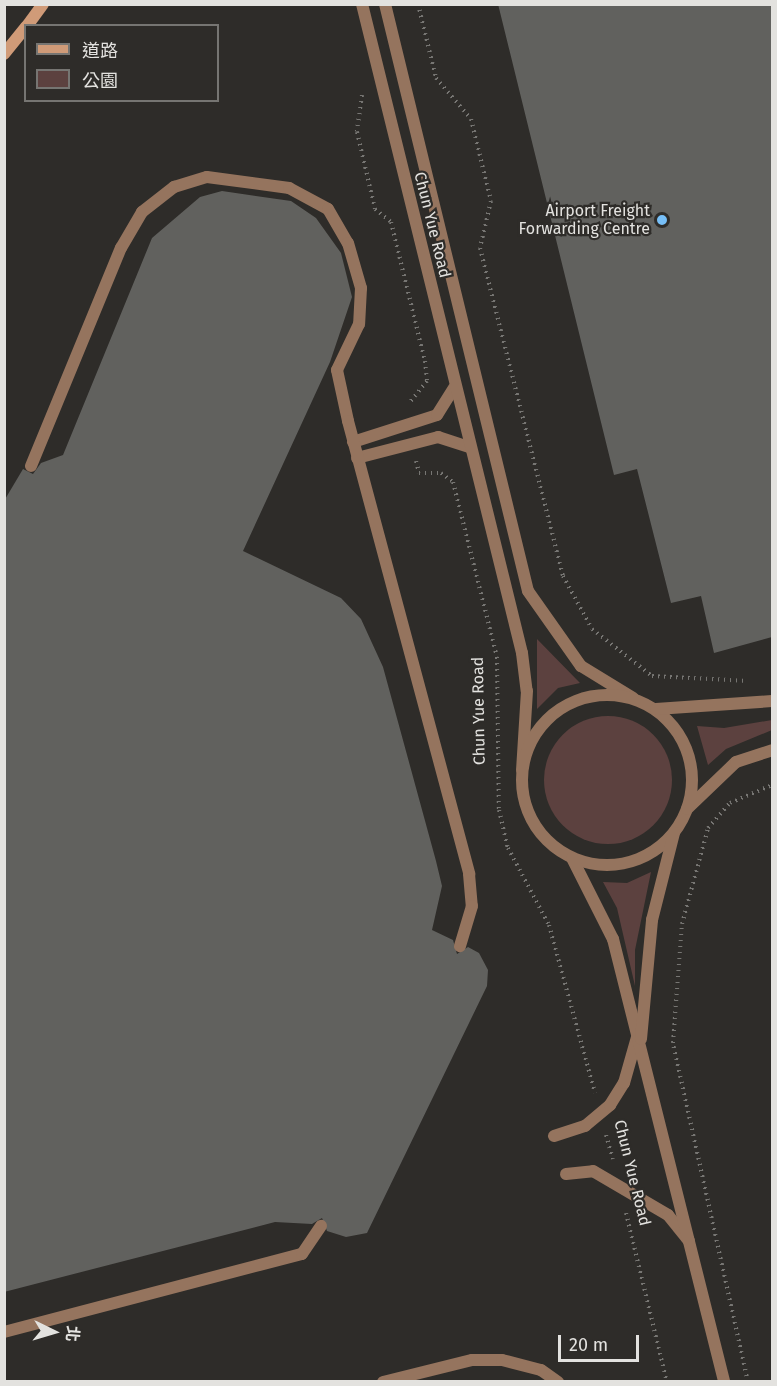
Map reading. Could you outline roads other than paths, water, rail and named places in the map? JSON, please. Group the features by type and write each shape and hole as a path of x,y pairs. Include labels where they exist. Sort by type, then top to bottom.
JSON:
{"street":[{"path":"28,24 43,4"},
{"name":"Chun Yue Road","path":"362,4 468,447 522,653 527,691 522,770"},
{"name":"Chun Yue Road","path":"385,4 528,591 581,666 633,698"},
{"path":"4,54 24,29"},
{"path":"31,466 121,248 142,212 174,187 207,177 290,188 328,209 348,243 361,288 359,324 337,370 357,458 469,874 472,906 460,946"},
{"path":"353,442 436,416 454,388"},
{"path":"357,458 438,437 468,447"},
{"path":"674,833 653,852 628,863 600,865 572,858 550,844 533,823 523,798 522,770 528,746 560,708 608,694 633,698 656,710 672,724 691,764 687,809"},
{"path":"656,710 772,701"},
{"path":"554,1136 601,1115 624,1083 639,1043 652,920 674,833 687,809 736,762 772,750"},
{"path":"572,858 613,939 724,1382"},
{"path":"566,1174 587,1168 668,1215 690,1242"},
{"path":"4,1332 302,1254 321,1226"},
{"path":"383,1382 471,1360 521,1365 558,1382"}],"place":[{"name":"Airport Freight Forwarding Centre","path":"662,220"}]}
